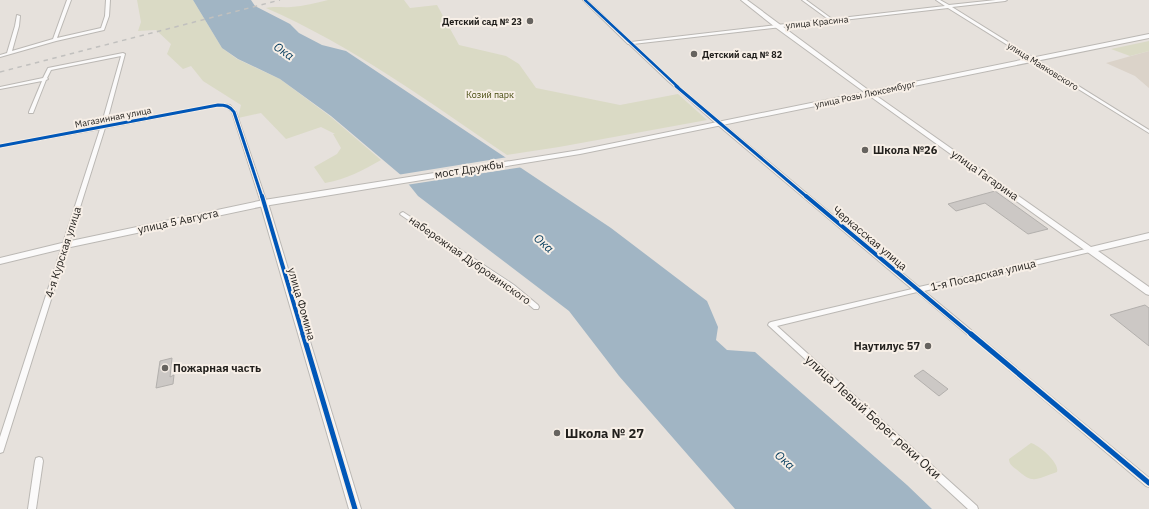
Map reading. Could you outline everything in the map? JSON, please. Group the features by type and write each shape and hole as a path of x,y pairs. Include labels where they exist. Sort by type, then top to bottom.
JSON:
{"main road":[{"name":"улица Розы Люксембург","path":"580,152 1149,36"},
{"name":"мост Дружбы","path":"357,187 580,152"},
{"name":"улица 5 Августа","path":"0,261 66,244 264,203 357,187"}],"street":[{"path":"55,40 69,0"},
{"path":"0,56 55,40 103,29 107,16 108,0"},
{"name":"Черкасская улица","path":"585,0 629,43 719,124 1149,483"},
{"name":"улица Гагарина","path":"744,0 869,93 1149,292"},
{"path":"804,0 832,20"},
{"name":"улица Маяковского","path":"938,0 1149,132"},
{"name":"улица Красина","path":"629,43 1005,0"},
{"path":"8,54 17,26 18,16"},
{"name":"4-я Курская улица","path":"0,449 103,126 122,54 49,69 46,79"},
{"path":"0,88 46,79"},
{"path":"31,112 46,79"},
{"name":"Магазинная улица","path":"0,146 218,105 228,106"},
{"name":"улица Фомина","path":"228,106 234,112 264,203 355,509"},
{"name":"набережная Дубровинского","path":"403,214 512,287 536,307"},
{"name":"1-я Посадская улица","path":"771,326 1149,236"},
{"name":"улица Левый Берег реки Оки","path":"771,326 974,509"},
{"path":"32,509 39,461"}],"shaded area":[{"path":"1149,51 1149,88 1135,76 1106,63"}],"green space":[{"path":"137,0 193,0 222,48 237,59 280,79 331,117 381,160 347,177 325,183 314,167 337,154 341,148 333,134 335,134 321,127 286,139 261,113 238,118 241,105 203,81 191,66 183,69 167,54 171,44 156,30 138,31 141,22"},
{"name":"Козий парк","path":"328,0 404,0 410,8 437,5 459,45 506,56 519,64 536,88 620,105 678,94 707,120 507,155 360,57 298,23 266,8 296,7"},
{"path":"1149,41 1149,51 1130,56 1111,49"},
{"path":"1031,443 1035,444 1052,459 1057,468 1057,472 1031,479 1011,465 1009,459"}],"water":[{"name":"Ока","path":"193,0 251,0 255,6 290,24 299,33 322,45 346,51 611,228 707,301 718,327 716,340 727,350 755,352 907,485 932,509 735,509 619,376 569,311 418,196 402,176 331,116 280,79 238,59 222,48"}],"pier":[{"path":"508,157 523,167 406,185 397,175"}],"building":[{"path":"995,191 1048,229 1028,234 985,203 956,211 948,204"},
{"path":"1145,305 1149,308 1149,346 1110,315"},
{"name":"Пожарная часть","path":"172,358 170,377 174,375 173,384 156,388 160,361"},
{"path":"923,370 948,389 939,396 914,376"}],"railway":[{"path":"0,72 280,0"}],"cycle path":[{"path":"585,0 669,80 714,119 1149,483"},
{"path":"0,146 218,105 225,105 231,108 234,112 264,203 355,509"}],"place":[{"name":"Детский сад № 23","path":"530,21"},
{"name":"Детский сад № 82","path":"694,54"},
{"name":"Школа №26","path":"865,150"},
{"name":"Наутилус 57","path":"928,346"},
{"name":"Пожарная часть","path":"165,368"},
{"name":"Школа № 27","path":"557,433"}]}
